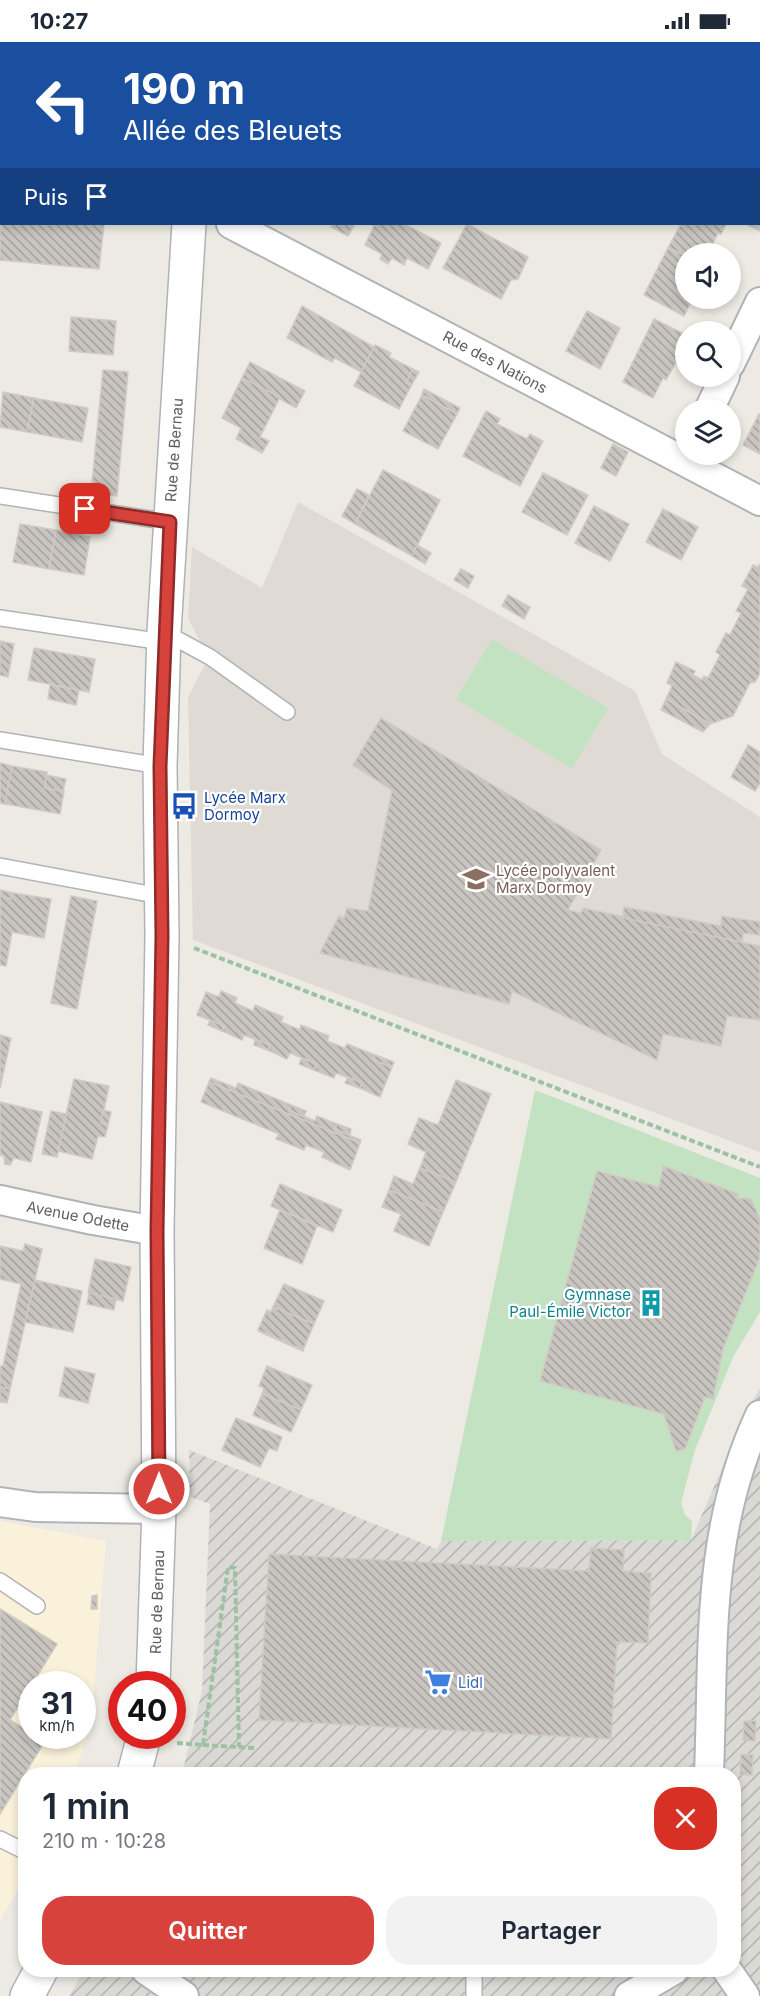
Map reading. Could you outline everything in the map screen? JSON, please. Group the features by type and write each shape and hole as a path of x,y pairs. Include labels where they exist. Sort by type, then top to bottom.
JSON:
{"street":[{"name":"Rue de Bernau","path":"154,1671 158,1612 159,1509 157,1231 162,936 160,766 163,637 189,225"},
{"name":"Rue des Nations","path":"233,225 675,452"},
{"path":"741,341 760,302"},
{"name":"Rue des Nations","path":"698,465 760,501"},
{"name":"Avenue Odette","path":"0,1200 157,1231"},
{"path":"709,1767 713,1601 718,1566 725,1520 744,1449 760,1415"},
{"path":"0,1502 35,1507 159,1509"},
{"path":"136,1767 140,1749"},
{"path":"27,1996 37,1977"},
{"path":"156,1977 184,1996"},
{"path":"628,1996 662,1977"},
{"path":"732,1977 745,1996"}],"lane":[{"path":"0,496 170,522"},
{"path":"0,618 163,637 210,657 287,712"},
{"path":"0,740 160,766"},
{"path":"0,866 160,896"},
{"path":"0,1581 37,1606"},
{"path":"0,1839 18,1848"},
{"path":"474,1977 474,1996"}],"path":[{"path":"162,936 760,1167"},
{"path":"203,1746 228,1567 235,1568 239,1747"},
{"path":"186,1744 254,1748"}],"shaded area":[{"name":"Lycée polyvalent Marx Dormoy","path":"298,502 635,691 662,754 760,817 760,1152 193,940 188,697 209,657 188,619 192,547 262,588"},
{"path":"760,1388 760,1996 69,1996 80,1977 741,1977 741,1767 184,1767 202,1691 210,1504 190,1497 189,1450 437,1549 441,1541 691,1540 746,1413"},
{"path":"0,1521 106,1541 95,1671 18,1671 18,1749 83,1749 76,1767 18,1767 18,1889 0,1921"}],"green space":[{"path":"492,639 608,708 572,769 456,699"},
{"path":"535,1090 760,1178 760,1312 734,1355 695,1450 681,1503 685,1515 692,1521 691,1540 441,1541"}],"building":[{"path":"0,225 104,225 99,269 0,260"},
{"path":"332,225 354,225 348,236 331,227"},
{"path":"372,225 406,225 441,243 428,269 407,258 404,265 392,258 388,264 380,259 382,254 365,245"},
{"path":"466,225 528,257 518,279 511,280 501,299 443,268"},
{"path":"680,225 726,225 713,243 675,243 675,251 668,248"},
{"path":"748,225 760,225 760,231"},
{"path":"668,248 675,251 675,309 688,309 684,316 644,295"},
{"path":"302,306 374,347 361,372 335,358 332,362 287,338"},
{"path":"587,311 620,328 600,369 566,351"},
{"path":"71,317 116,321 113,355 69,351"},
{"path":"654,319 675,330 675,364 666,380 663,378 653,398 623,382"},
{"path":"375,345 391,353 389,357 413,369 406,383 411,386 399,409 354,386"},
{"path":"250,362 305,391 296,408 242,378"},
{"path":"413,369 419,372 411,386 406,383"},
{"path":"103,370 128,372 117,496 91,493"},
{"path":"242,378 280,397 260,437 269,441 262,453 236,439 241,428 222,418"},
{"path":"424,389 460,408 457,414 422,395"},
{"path":"3,392 34,398 27,432 0,427"},
{"path":"422,395 457,414 438,449 403,431"},
{"path":"34,398 88,408 82,442 27,432"},
{"path":"486,411 500,419 497,424 527,439 530,434 543,441 520,486 463,456"},
{"path":"760,414 760,454 743,445"},
{"path":"613,444 628,452 616,476 601,468"},
{"path":"383,470 440,500 412,556 355,524"},
{"path":"543,473 588,495 567,535 522,512"},
{"path":"357,489 369,495 355,524 342,516"},
{"path":"594,506 629,524 610,561 575,543"},
{"path":"663,509 698,527 681,560 646,542"},
{"path":"20,524 56,530 49,569 13,562"},
{"path":"56,530 90,537 84,575 49,569"},
{"path":"417,545 431,553 425,564 412,556"},
{"path":"760,564 760,673 755,682 750,683 733,716 710,724 666,699 672,686 667,683 676,662 695,671 693,675 702,680 704,676 708,678 720,655 716,652 726,633 730,635 741,613 736,611 748,589 742,586 753,565 758,567"},
{"path":"461,569 474,576 468,588 454,580"},
{"path":"508,595 530,607 524,619 502,606"},
{"path":"0,641 14,644 8,677 0,675"},
{"path":"34,648 95,659 89,692 28,680"},
{"path":"50,685 79,690 76,705 48,699"},
{"path":"666,699 710,724 703,732 661,710"},
{"name":"Lycée polyvalent Marx Dormoy","path":"381,718 601,850 568,910 581,913 583,908 760,946 760,1020 727,1016 721,1046 663,1034 657,1060 512,991 509,1004 320,953 339,916 344,918 347,908 368,911 392,790 353,765"},
{"path":"748,745 760,752 760,783 755,791 731,777"},
{"path":"0,763 12,766 5,804 0,803"},
{"path":"12,766 47,772 45,788 64,791 60,814 5,804"},
{"path":"46,775 66,779 63,791 45,788"},
{"path":"0,890 13,893 11,899 0,896"},
{"path":"13,893 51,899 44,938 12,932 6,966 0,965 0,896 11,899"},
{"path":"71,896 97,901 77,1009 51,1003"},
{"path":"624,907 721,926 722,916 760,922 760,935 743,933 742,942 623,918"},
{"path":"221,991 237,998 235,1003 253,1011 255,1005 283,1017 281,1022 300,1030 301,1025 329,1036 327,1041 345,1048 347,1044 375,1055 373,1060 392,1067 380,1097 360,1088 362,1083 336,1073 334,1078 314,1070 317,1064 290,1053 287,1059 268,1050 270,1045 244,1035 242,1040 222,1031 225,1026 197,1015 206,992 219,997"},
{"path":"210,1020 224,1026 222,1031 208,1025"},
{"path":"0,1035 11,1038 0,1088"},
{"path":"255,1039 270,1045 268,1050 254,1045"},
{"path":"375,1055 394,1062 392,1067 373,1060"},
{"path":"302,1058 317,1064 314,1070 299,1064"},
{"path":"348,1077 362,1083 360,1088 345,1083"},
{"path":"211,1078 236,1088 238,1083 291,1105 289,1110 315,1121 317,1116 337,1124 334,1129 361,1140 360,1143 209,1082"},
{"path":"74,1079 109,1086 101,1123 108,1125 105,1137 98,1136 92,1159 58,1151"},
{"path":"456,1080 491,1094 456,1182 420,1168 426,1152 408,1144 419,1118 438,1125"},
{"path":"209,1082 360,1143 350,1170 322,1157 324,1152 306,1145 304,1150 276,1139 279,1134 201,1102"},
{"path":"0,1102 42,1112 31,1162 14,1158 10,1165 5,1164 4,1156 0,1155"},
{"path":"291,1105 306,1111 304,1117 289,1110"},
{"path":"103,1110 111,1112 108,1125 101,1123"},
{"path":"51,1111 66,1114 57,1157 42,1154"},
{"path":"337,1124 351,1129 350,1135 334,1129"},
{"name":"Gymnase Paul-Émile Victor","path":"663,1166 738,1194 736,1198 751,1199 760,1219 760,1257 723,1349 713,1399 705,1397 685,1449 676,1451 664,1414 540,1381 597,1171 659,1187"},
{"path":"420,1168 456,1182 443,1212 389,1190 394,1176 413,1184"},
{"path":"280,1184 342,1210 333,1232 271,1206"},
{"path":"389,1190 443,1212 429,1246 394,1231 401,1214 382,1207"},
{"path":"280,1210 317,1226 302,1264 264,1248"},
{"path":"25,1244 42,1249 10,1389 0,1387 0,1366 3,1366 21,1284 0,1279 0,1246 23,1251"},
{"path":"95,1259 131,1267 123,1301 88,1293"},
{"path":"35,1280 82,1291 73,1332 25,1322"},
{"path":"284,1284 324,1301 314,1324 273,1307"},
{"path":"89,1293 116,1299 114,1310 87,1304"},
{"path":"273,1307 314,1324 303,1350 258,1330 267,1310 271,1312"},
{"path":"258,1331 303,1350 303,1351"},
{"path":"267,1366 312,1385 301,1410 262,1394 264,1388 259,1386"},
{"path":"65,1367 95,1374 88,1403 59,1396"},
{"path":"0,1387 10,1389 7,1403 0,1402"},
{"path":"262,1394 301,1410 291,1432 253,1415"},
{"path":"236,1418 282,1437 277,1451 269,1448 260,1467 222,1450"},
{"name":"Lidl","path":"591,1548 624,1550 623,1571 651,1573 648,1643 617,1642 611,1739 259,1720 269,1554 589,1571"},
{"path":"97,1595 97,1609 91,1609 92,1596"},
{"path":"0,1609 57,1644 40,1671 18,1671 18,1707 10,1720 18,1725 18,1749 40,1749 29,1767 18,1767 18,1785 0,1814"},
{"path":"744,1721 756,1721 755,1741 743,1740"},
{"path":"741,1754 753,1755 752,1775 741,1775"}],"place":[{"name":"Lycée Marx Dormoy","path":"184,806"},
{"name":"Lycée polyvalent Marx Dormoy","path":"476,879"},
{"name":"Gymnase Paul-Émile Victor","path":"651,1303"},
{"name":"Lidl","path":"438,1682"}],"route":[{"path":"85,509 170,522 163,642 160,766 162,936 157,1231 159,1489"}]}
